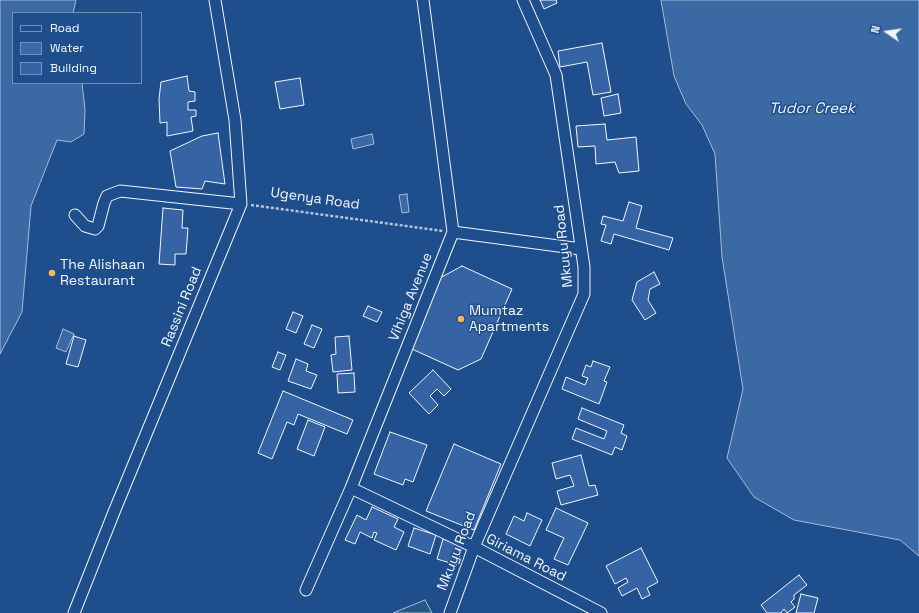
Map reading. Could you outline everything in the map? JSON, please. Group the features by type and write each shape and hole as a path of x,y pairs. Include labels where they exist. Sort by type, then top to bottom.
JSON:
{"street":[{"name":"Rassini Road","path":"74,613 241,204 235,120 215,0"},
{"name":"Vihiga Avenue","path":"306,590 350,488 453,232 423,0"},
{"name":"Mkuyu Road","path":"450,613 474,547 584,294 585,283 581,249 556,75 523,0"},
{"path":"75,215 85,226 95,229 98,226 107,196 120,191 241,204"},
{"path":"453,232 581,249"},
{"name":"Giriama Road","path":"350,488 474,547 601,613"}],"path":[{"name":"Ugenya Road","path":"241,204 453,232"}],"shaded area":[{"path":"425,600 432,613 393,613"}],"water":[{"path":"0,0 76,0 73,12 12,12 12,84 82,84 85,109 84,134 71,142 57,140 31,206 22,312 0,354"},
{"name":"Tudor Creek","path":"661,0 919,0 919,556 900,540 794,520 754,497 727,458 743,389 722,257 715,154 702,125 686,104 674,76"},
{"path":"372,134 374,144 353,149 351,139"},
{"path":"407,194 409,212 402,213 399,195"},
{"path":"63,329 74,334 66,352 56,348"}],"building":[{"path":"540,0 556,0 557,3 544,9"},
{"path":"602,43 611,92 593,95 587,62 560,67 558,51"},
{"path":"187,76 189,91 195,92 195,101 188,102 188,110 196,110 196,116 191,117 193,131 167,136 167,122 160,123 159,99 161,82"},
{"path":"300,78 304,105 280,109 275,82"},
{"path":"618,94 621,113 604,116 601,98"},
{"path":"605,124 607,140 636,137 639,171 619,173 615,162 596,164 595,146 578,147 576,126"},
{"path":"218,133 225,184 205,181 202,189 176,187 170,151 202,136"},
{"path":"629,202 642,206 636,228 673,238 669,250 614,234 611,244 601,241 606,225 601,224 603,216 623,221"},
{"path":"163,208 183,210 182,228 188,228 186,254 175,254 175,265 159,264"},
{"name":"Mumtaz Apartments","path":"462,266 512,289 481,359 458,370 412,349 440,278"},
{"path":"654,272 660,284 650,289 648,300 656,313 645,320 632,300 637,282"},
{"path":"368,306 382,312 377,322 363,316"},
{"path":"293,312 303,316 296,333 286,329"},
{"path":"312,325 322,329 314,348 304,344"},
{"path":"74,336 86,340 78,367 66,364"},
{"path":"349,336 352,370 333,372 331,355 336,354 335,337"},
{"path":"278,352 286,355 280,370 272,367"},
{"path":"296,359 308,364 306,371 317,375 311,389 288,381"},
{"path":"593,361 610,367 604,381 607,382 599,404 562,389 566,377 585,385 588,378 582,376 586,365 591,367"},
{"path":"433,370 451,389 444,396 437,389 430,396 438,405 429,414 409,393"},
{"path":"354,373 355,392 338,393 337,374"},
{"path":"283,391 353,420 347,434 298,414 294,425 287,422 272,459 258,453"},
{"path":"582,408 624,425 621,433 627,436 622,450 615,447 612,455 572,439 576,428 604,439 607,431 578,419"},
{"path":"308,420 325,427 314,456 297,449"},
{"path":"390,432 427,445 413,482 405,479 403,485 374,474"},
{"path":"454,444 501,464 474,530 426,511"},
{"path":"581,455 589,486 595,485 598,495 561,505 557,491 574,486 570,475 556,479 552,463"},
{"path":"372,507 398,519 394,527 404,532 396,550 374,540 377,533 374,532 372,538 360,532 355,544 345,540 357,515 366,520"},
{"path":"556,508 588,523 568,565 554,559 564,538 546,530"},
{"path":"527,513 542,520 530,546 506,534 514,516 524,521"},
{"path":"414,528 436,535 430,554 408,546"},
{"path":"443,539 463,546 457,565 437,559"},
{"path":"641,548 658,582 647,588 650,595 642,599 637,588 622,596 618,588 628,582 626,578 615,584 606,566"},
{"path":"799,575 807,585 794,595 794,599 791,602 795,607 787,613 784,609 781,613 767,613 761,605"},
{"path":"801,594 818,598 814,613 796,613"}],"place":[{"name":"The Alishaan Restaurant","path":"52,273"},
{"name":"Mumtaz Apartments","path":"461,319"}]}
